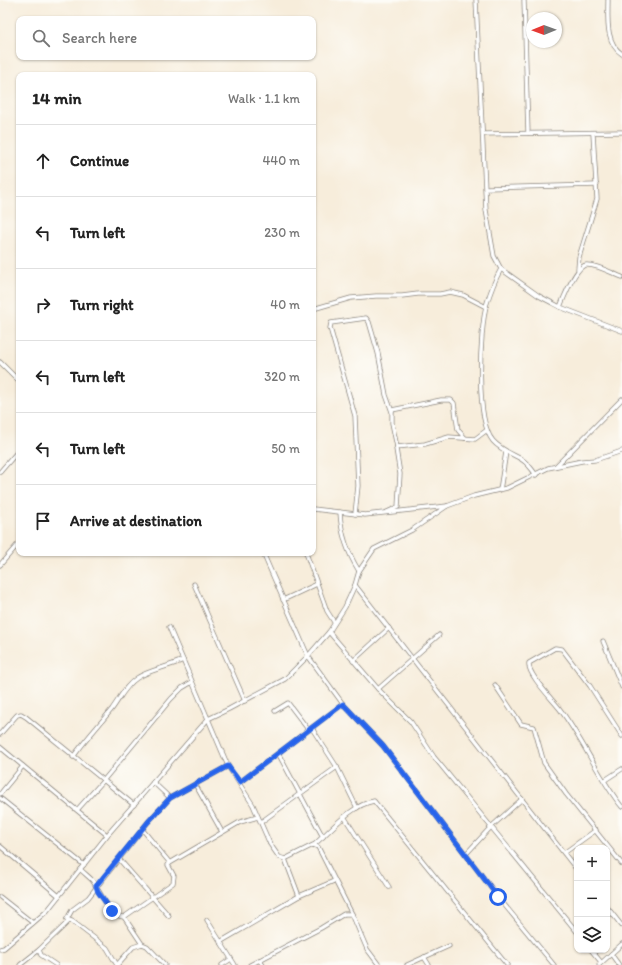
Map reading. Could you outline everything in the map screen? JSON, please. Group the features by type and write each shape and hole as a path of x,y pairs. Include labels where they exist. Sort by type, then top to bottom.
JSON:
{"street":[{"path":"476,0 486,210 492,249 501,269 539,296 560,307 622,331"},
{"path":"524,0 528,133"},
{"path":"608,0 609,31 616,50 622,54"},
{"path":"483,134 593,134 622,132"},
{"path":"560,307 578,268 579,257 598,199 593,134"},
{"path":"486,188 597,185"},
{"path":"578,268 584,265 591,265 622,277"},
{"path":"501,269 490,290 486,307 480,356 483,413 487,430 493,441 506,452 525,462 536,475"},
{"path":"316,308 351,298 440,294 450,292 463,294 486,307"},
{"path":"355,514 358,486 355,416 330,328 331,323 366,318 368,320 378,353 386,395 392,410 394,437 397,447 400,474 398,506 384,514"},
{"path":"0,362 16,378"},
{"path":"555,466 622,399"},
{"path":"392,410 433,401 451,400 454,403 458,430 465,438"},
{"path":"397,447 425,444 449,437 478,438 487,430"},
{"path":"316,509 355,514 384,514 447,506 474,496 500,490 555,466 595,460 622,451"},
{"path":"500,490 506,452"},
{"path":"0,472 16,453"},
{"path":"0,950 47,910 107,835 208,718 285,679 308,656 329,632 345,607 356,585 359,571 374,549 412,530 447,506"},
{"path":"340,512 341,532 350,557 359,571"},
{"path":"0,565 16,547"},
{"path":"264,556 308,656 343,704 383,746 554,965"},
{"path":"307,556 327,611 334,622"},
{"path":"194,584 244,701"},
{"path":"283,600 317,584"},
{"path":"356,585 574,866"},
{"path":"169,627 228,766 240,782 239,784 262,822 270,844 279,857 285,859 313,845 357,808 367,802 374,801 507,965"},
{"path":"353,661 389,628"},
{"path":"329,632 378,689 411,722 434,757 574,928"},
{"path":"378,689 439,635"},
{"path":"603,641 622,687"},
{"path":"622,736 590,686 562,649 555,648 529,663 528,665 536,678 559,708 622,807"},
{"path":"72,757 136,678 144,673 169,667 183,660"},
{"path":"78,810 171,698 182,688 192,682"},
{"path":"495,686 521,724 534,727 544,763 570,799 622,864"},
{"path":"275,711 288,703 307,728 312,729 337,767 357,808"},
{"path":"240,782 312,729 343,704"},
{"path":"0,734 17,715 21,714 72,757 134,805"},
{"path":"0,747 107,835"},
{"path":"278,753 323,837"},
{"path":"0,794 23,766"},
{"path":"20,965 39,950 68,922 67,919 72,910 88,898 142,829 170,798 228,766"},
{"path":"262,822 337,767"},
{"path":"605,780 622,769"},
{"path":"153,782 170,798"},
{"path":"195,784 222,832"},
{"path":"0,798 58,842 84,865"},
{"path":"466,854 491,827 522,799"},
{"path":"170,863 222,832 250,818 258,817"},
{"path":"345,818 389,886"},
{"path":"124,918 173,883 174,876 168,865 170,863 142,829"},
{"path":"564,853 596,830"},
{"path":"313,845 318,848 352,914 367,949 379,965"},
{"path":"0,846 59,896"},
{"path":"119,859 152,899 169,916"},
{"path":"285,859 299,896"},
{"path":"80,869 96,886 98,892 112,911 118,916 124,918 142,944 147,946 165,965"},
{"path":"220,942 299,896 334,881"},
{"path":"0,897 33,923"},
{"path":"610,911 622,926"},
{"path":"250,965 316,931 344,914 352,914"},
{"path":"67,919 72,920 107,948 117,965 133,947 142,944"},
{"path":"207,920 235,965"},
{"path":"593,953 600,964 622,944"},
{"path":"407,965 449,946"},
{"path":"39,950 41,955 56,965"},
{"path":"611,954 619,965"},
{"path":"424,957 429,965"},
{"path":"222,965 231,959"},
{"path":"259,960 263,965"}],"route":[{"path":"112,911 98,892 96,886 154,814 170,798 228,766 240,782 343,704 350,714 383,746 498,897"}]}
